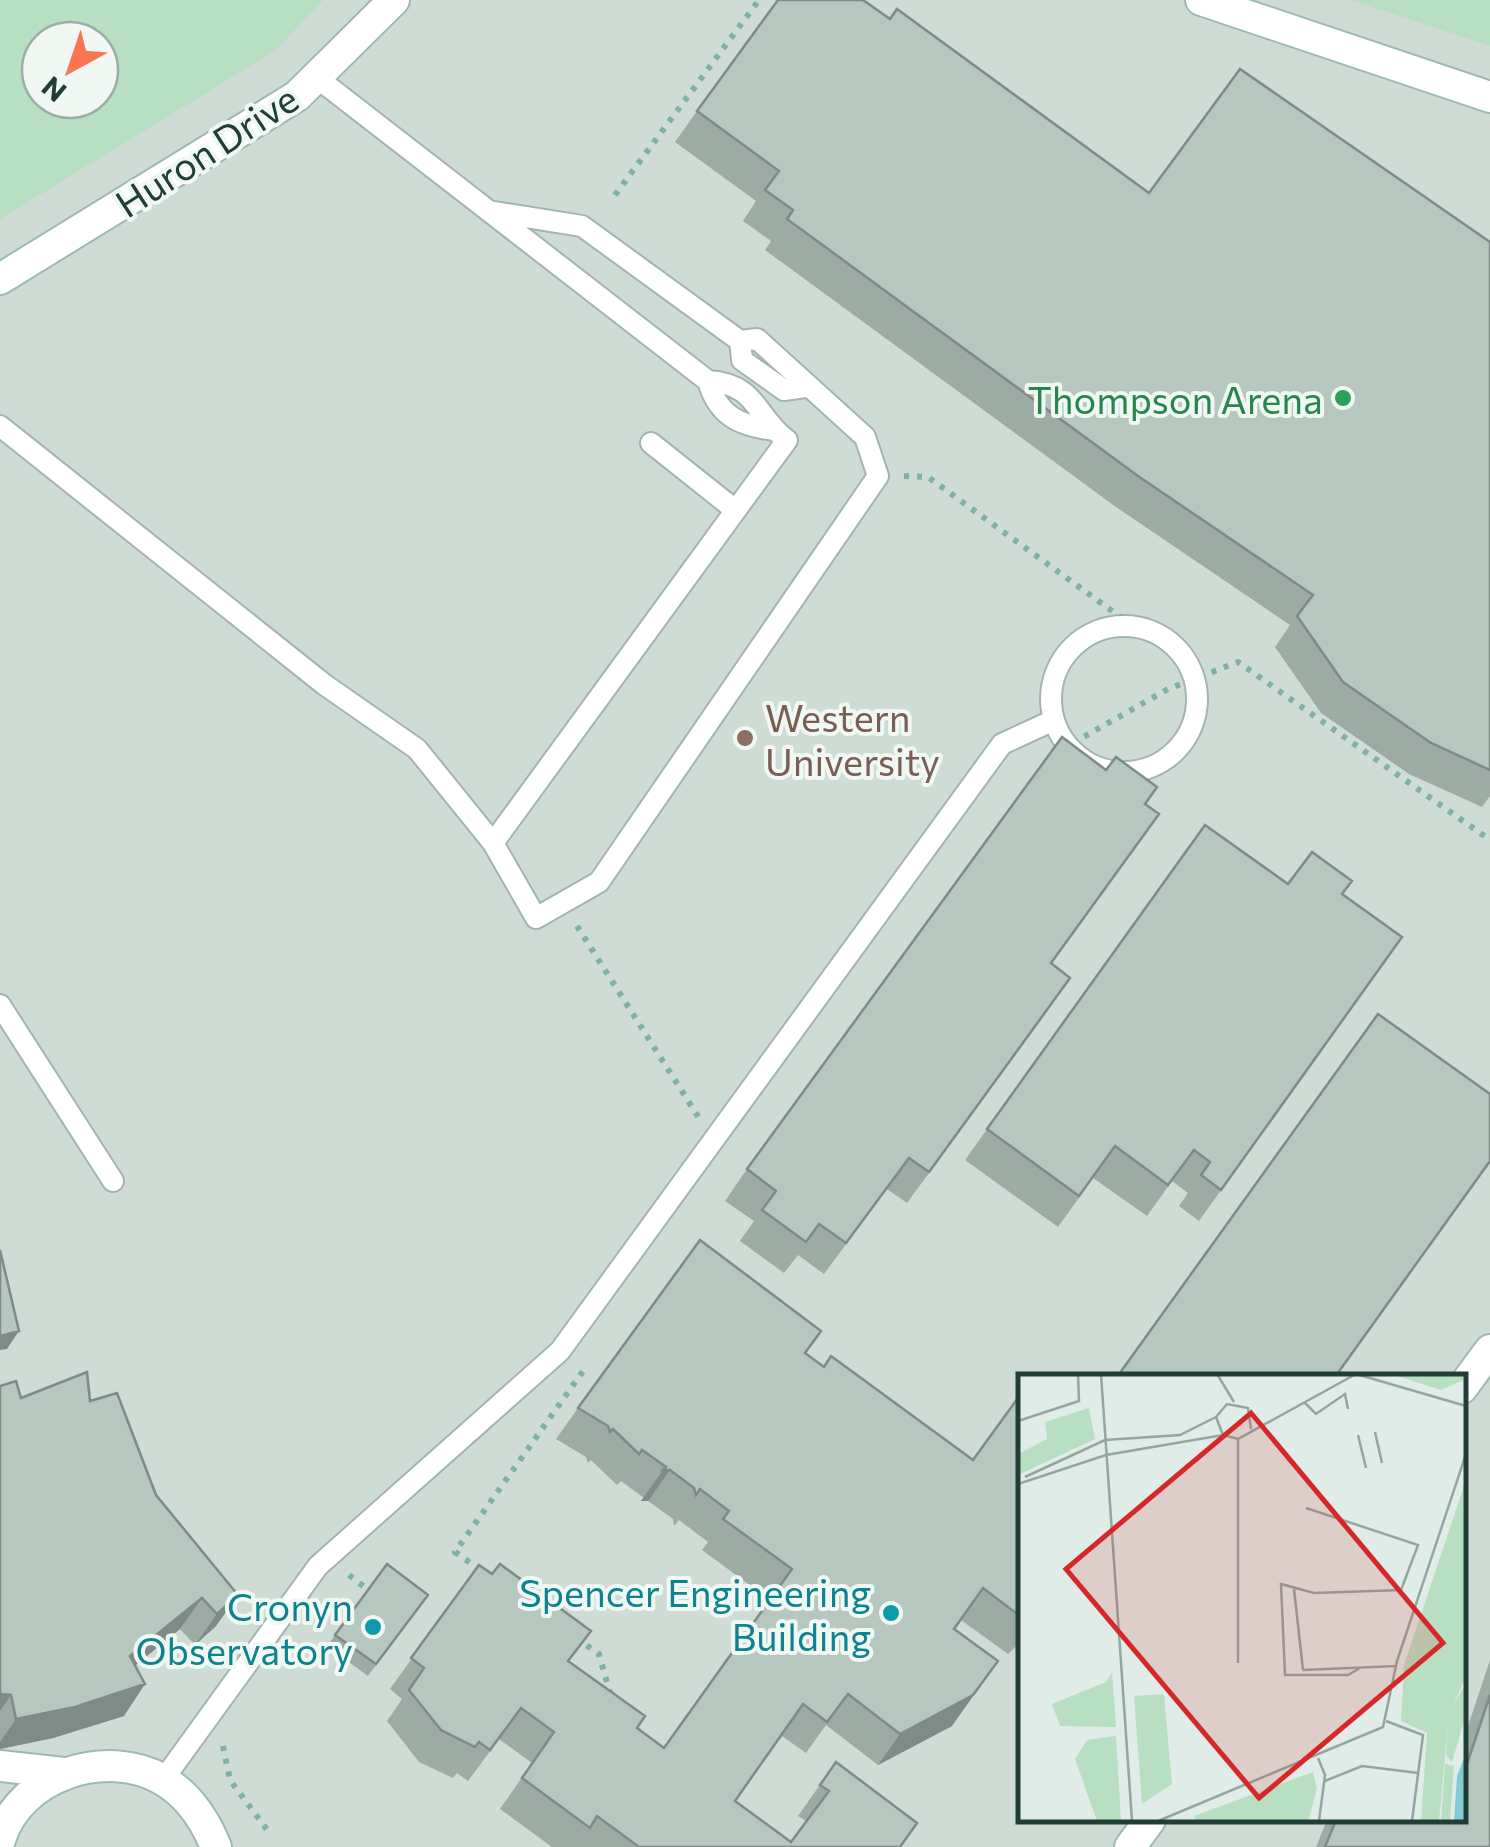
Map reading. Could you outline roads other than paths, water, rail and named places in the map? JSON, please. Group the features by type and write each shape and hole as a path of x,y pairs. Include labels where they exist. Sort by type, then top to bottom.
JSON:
{"street":[{"name":"Huron Drive","path":"0,279 297,96 394,0"},
{"path":"1202,0 1490,97"},
{"path":"1465,1384 1490,1350"},
{"path":"0,1766 64,1773 107,1765 132,1768 163,1780 194,1806 216,1847"},
{"path":"0,1840 32,1792 64,1773"},
{"path":"1130,1847 1149,1822"}],"lane":[{"path":"316,77 708,381 714,404 744,426 774,430 787,440 494,844"},
{"path":"0,426 324,685 417,750 494,844 536,918 599,882 878,476 865,437 805,387 784,390 742,360 740,341 582,226 494,212"},
{"path":"651,443 734,509"},
{"path":"1113,626 1160,634 1178,649 1194,679 1196,716 1186,739 1170,756 1150,768 1106,770 1068,746 1054,720 1051,690 1058,667 1071,647 1090,633 1113,626"},
{"path":"163,1780 318,1566 560,1350 1002,744 1054,720"},
{"path":"0,1005 114,1181"}],"place":[{"name":"Thompson Arena","path":"1343,398"},
{"name":"Western University","path":"745,738"},
{"name":"Spencer Engineering Building","path":"891,1613"},
{"name":"Cronyn Observatory","path":"373,1627"}]}
